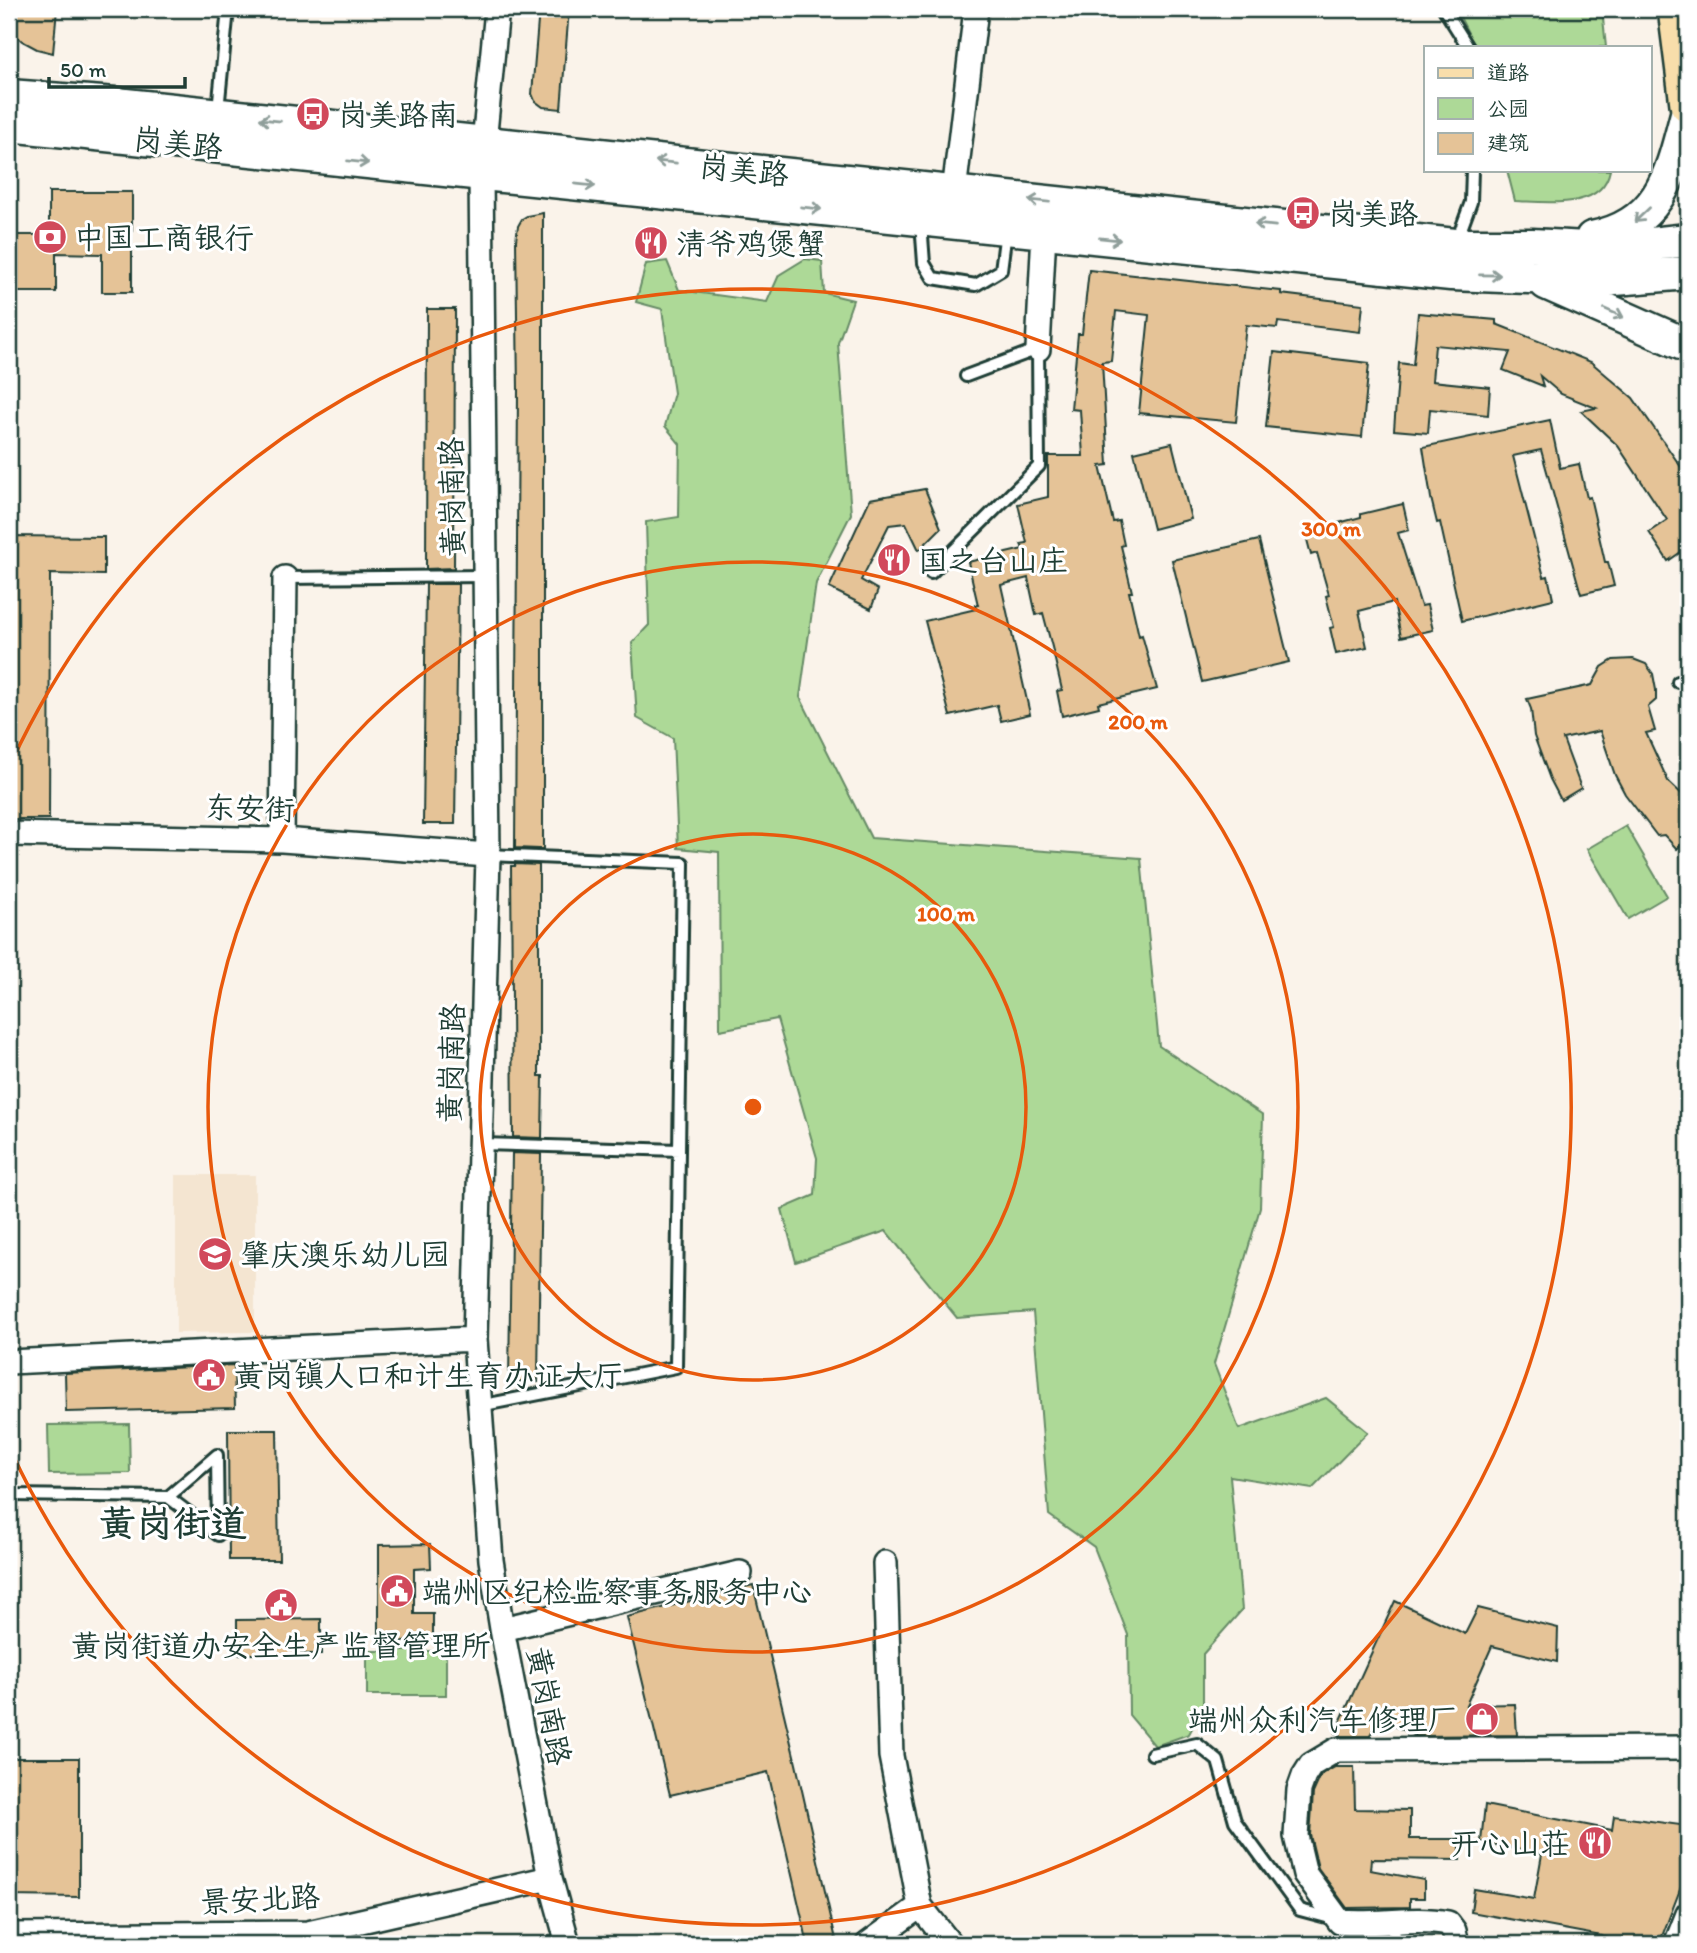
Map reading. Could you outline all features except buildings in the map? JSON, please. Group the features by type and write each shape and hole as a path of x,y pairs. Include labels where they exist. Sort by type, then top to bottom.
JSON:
{"main road":[{"path":"1676,9 1688,104"},
{"path":"9,79 44,98"},
{"name":"岗美路","path":"9,96 218,114 1455,246 1530,260 1688,273"},
{"path":"114,137 116,104"},
{"path":"1530,260 1620,231 1637,222 1653,205 1672,170 1688,110"},
{"path":"9,125 47,130"},
{"name":"岗美路","path":"47,130 1451,274 1530,260"},
{"path":"9,136 47,130"},
{"name":"岗美路","path":"1603,264 1688,240"},
{"path":"1530,260 1688,346"}],"street":[{"path":"484,143 497,9"},
{"path":"954,192 976,9"},
{"name":"黄岗南路","path":"481,174 488,855 475,1339 491,1560 550,1878 568,1944"},
{"path":"1038,349 1044,232"},
{"path":"282,839 285,578"},
{"name":"东安街","path":"9,834 282,839 488,855"},
{"path":"9,1362 475,1339"},
{"path":"885,1563 891,1756 920,1906 950,1944"},
{"path":"502,1629 740,1573"},
{"path":"1457,1944 1454,1931 1448,1923 1429,1920 1394,1933 1366,1925 1340,1922 1306,1874 1296,1836 1299,1790 1311,1765 1336,1750 1688,1748"},
{"name":"景安北路","path":"9,1934 201,1939 308,1933 550,1878"},
{"path":"868,1944 920,1906"},
{"path":"1676,1944 1688,1914"}],"lane":[{"path":"218,114 228,9"},
{"path":"1444,9 1467,46"},
{"path":"1455,246 1471,202 1472,172"},
{"path":"921,220 924,263 933,278 975,285 1001,270 1006,228"},
{"path":"931,573 1039,466 1038,349 967,376"},
{"path":"285,578 485,576"},
{"path":"479,1406 676,1367 683,863 488,855"},
{"path":"481,1144 679,1150"},
{"path":"9,1495 168,1497 218,1535 217,1455 168,1497"},
{"path":"1152,1754 1197,1744 1218,1761 1235,1821 1300,1910 1321,1914 1340,1922"}],"shaded area":[{"name":"肇庆澳乐幼儿园","path":"176,1175 255,1175 255,1332 176,1333"}],"green space":[{"path":"1456,9 1602,9 1606,46 1474,46"},
{"path":"1508,172 1609,172 1605,183 1585,198 1557,202 1515,201"},
{"path":"805,259 822,261 824,293 853,300 838,343 851,514 816,583 800,697 871,838 1141,858 1159,1046 1263,1115 1260,1208 1214,1364 1239,1429 1326,1398 1368,1432 1312,1489 1230,1476 1242,1610 1203,1654 1203,1708 1189,1734 1155,1746 1129,1715 1128,1635 1094,1547 1049,1515 1033,1312 957,1318 886,1231 796,1262 782,1209 815,1195 817,1158 777,1019 720,1030 719,852 678,848 673,738 637,718 632,643 649,625 646,522 679,517 680,444 665,426 674,393 662,309 636,302 646,264 667,261 679,290 767,302 779,275"},
{"path":"1626,826 1667,896 1628,919 1587,849"},
{"path":"129,1424 130,1473 49,1474 48,1425"},
{"path":"367,1651 446,1651 446,1695 367,1695"}],"place":[{"name":"岗美路南","path":"313,114"},
{"name":"岗美路","path":"1303,213"},
{"name":"中国工商银行","path":"50,237"},
{"name":"清爷鸡煲蟹","path":"651,243"},
{"name":"国之台山庄","path":"894,560"},
{"name":"肇庆澳乐幼儿园","path":"215,1254"},
{"name":"黄岗镇人口和计生育办证大厅","path":"209,1375"},
{"name":"端州区纪检监察事务服务中心","path":"397,1591"},
{"name":"黄岗街道办安全生产监督管理所","path":"281,1605"},
{"name":"端州众利汽车修理厂","path":"1482,1719"},
{"name":"开心山荘","path":"1595,1843"}],"district":[{"name":"黄岗街道","path":"173,1523"}]}
